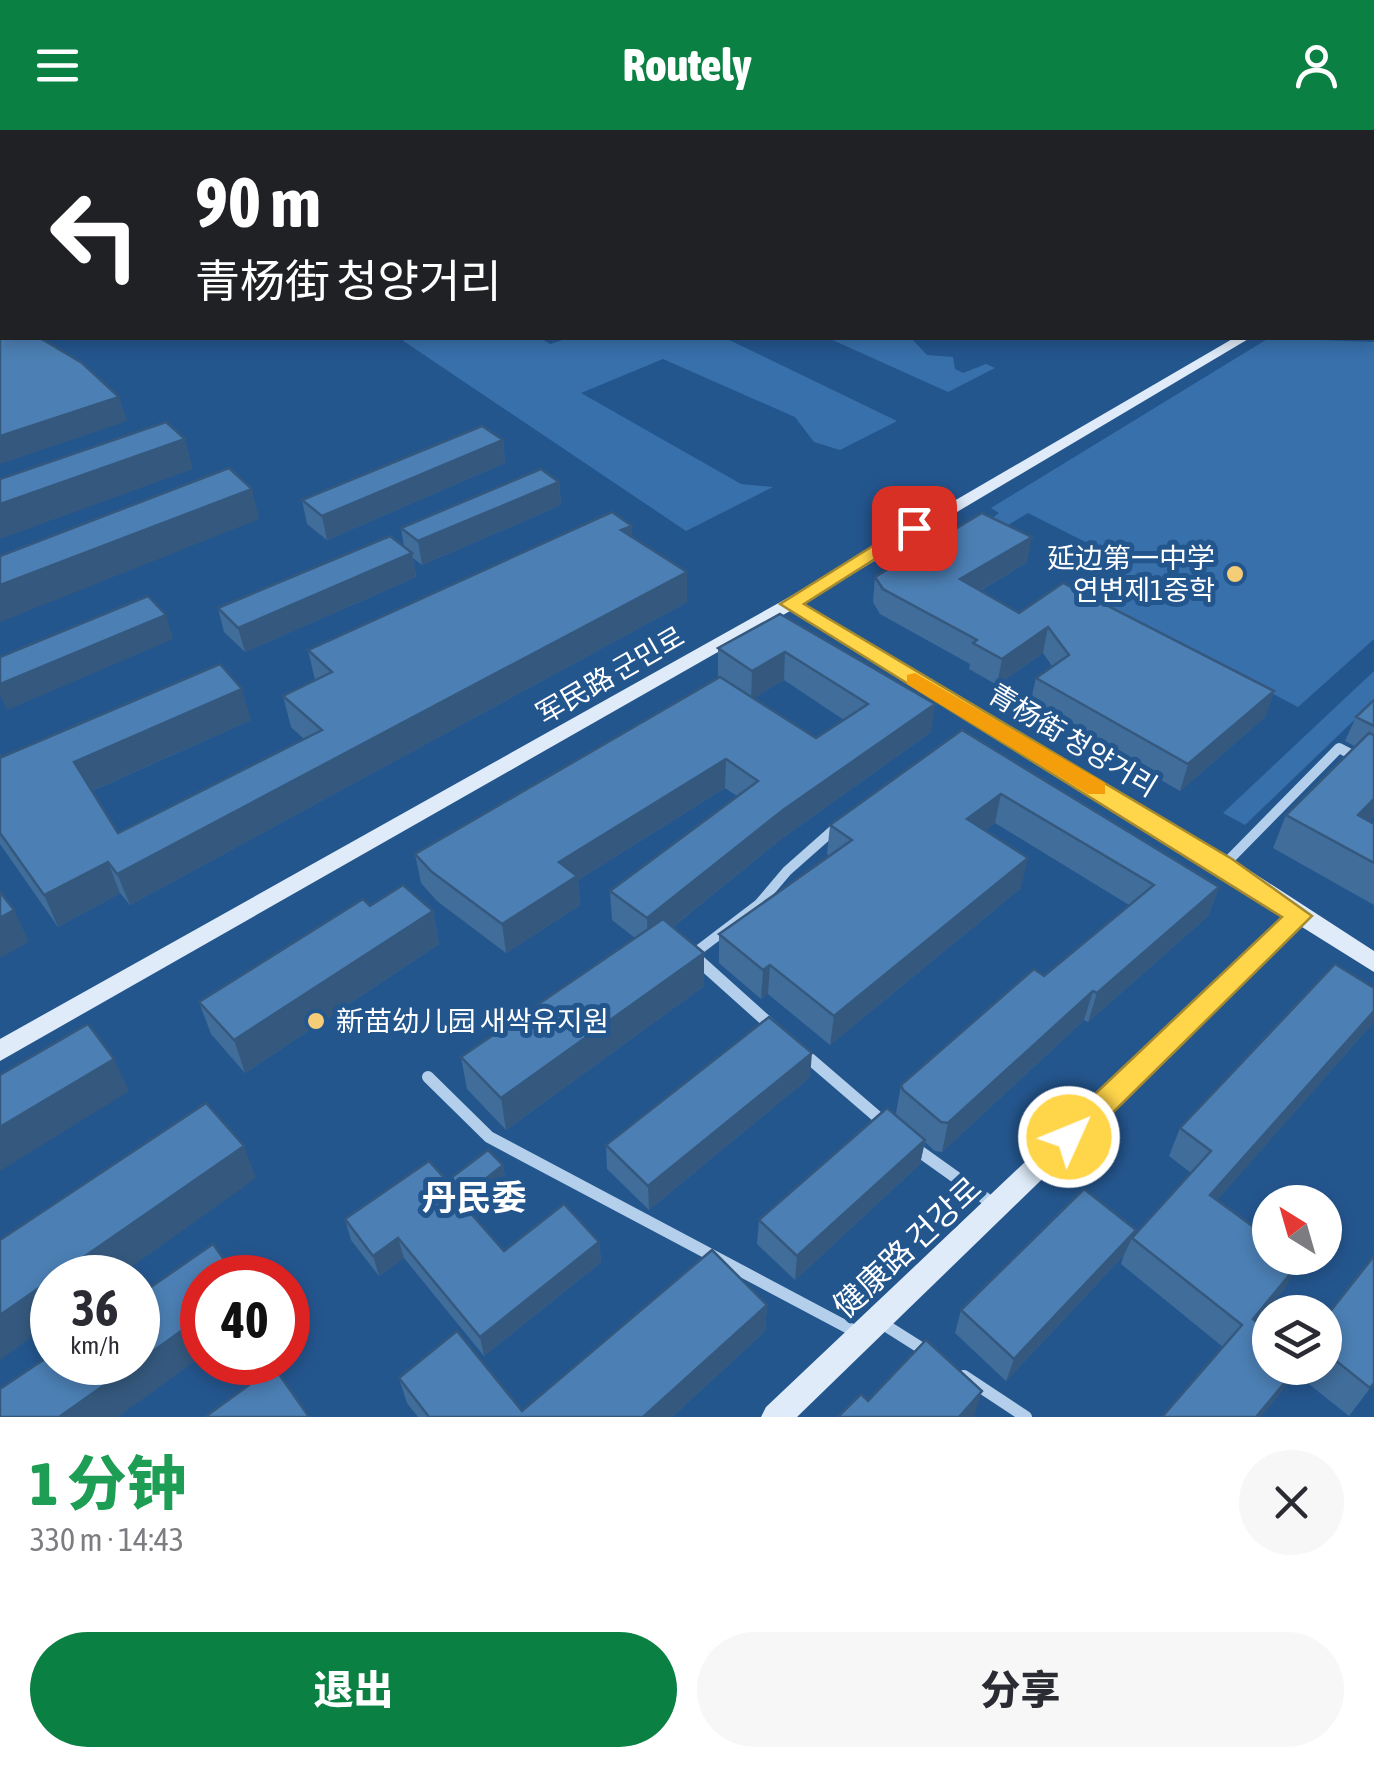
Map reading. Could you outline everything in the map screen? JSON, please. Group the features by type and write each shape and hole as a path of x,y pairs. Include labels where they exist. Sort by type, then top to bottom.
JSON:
{"street":[{"name":"军民路 군민로","path":"0,1051 790,604 1008,472 1239,340"},
{"name":"青杨街 청양거리","path":"790,604 976,726 1224,866 1374,963"},
{"path":"1224,866 1339,748 1374,766"},
{"path":"858,810 818,842 759,904 692,955 934,1164 997,1206"},
{"name":"健康路 건강로","path":"776,1417 1299,916"},
{"path":"428,1076 490,1138 869,1327 1026,1417"}],"shaded area":[{"path":"402,340 543,340 550,344 563,340 729,340 897,421 840,450 814,442 795,417 663,359 581,393 741,484 773,487 686,531"},
{"path":"832,340 913,340 927,355 953,357 955,369 963,373 986,364 995,368 948,392"},
{"name":"延边第一中学 연변제1중학","path":"1266,340 1374,342 1374,639 1298,707 1074,589 1117,558 1028,513 987,538 976,531 999,513 991,508"},
{"path":"1374,671 1374,701 1245,825 1223,813"}],"building":[{"path":"0,340 43,340 82,363 119,397 0,436"},
{"path":"166,422 185,439 0,504 0,479"},
{"path":"482,426 503,440 322,516 302,500"},
{"path":"229,468 252,489 0,585 0,556"},
{"path":"541,469 559,482 418,541 401,528"},
{"path":"612,512 632,526 621,530 687,572 117,874 108,862 44,895 0,833 0,755 220,664 242,689 74,762 118,833 322,730 283,696 332,672 308,650"},
{"path":"982,513 1032,537 960,579 1019,613 1063,583 1274,691 1188,764 1036,678 1069,655 1048,627 1002,659 973,643 977,640 883,589 875,577"},
{"path":"390,536 412,553 238,628 218,608"},
{"path":"148,596 166,615 0,684 0,657"},
{"path":"780,614 935,704 783,810 647,918 610,891 758,781 726,759 559,862 577,876 502,924 432,872 415,854 720,677 816,738 868,704 785,652 752,671 718,648"},
{"path":"1374,700 1374,726 1356,717"},
{"path":"962,730 1219,887 1097,993 1093,991 948,1123 941,1122 901,1085 1034,969 1044,976 1154,885 1001,794 967,819 1028,858 834,1016 770,965 763,970 719,934 852,840 830,825"},
{"path":"1369,733 1374,735 1374,799 1358,815 1374,824 1374,863 1286,815"},
{"path":"403,885 433,911 234,1040 199,1002 363,899 370,906"},
{"path":"0,892 14,910 0,918"},
{"path":"663,919 704,953 501,1098 461,1057"},
{"path":"1335,964 1374,988 1374,1011 1210,1195 1252,1226 1252,1275 1289,1275 1273,1295 1252,1295 1252,1385 1283,1385 1256,1417 1162,1417 1242,1325 1132,1238 1211,1151 1180,1128"},
{"path":"769,1017 812,1053 648,1186 606,1145"},
{"path":"88,1024 114,1059 0,1127 0,1075"},
{"path":"206,1103 244,1146 87,1255 30,1255 30,1294 0,1315 0,1240"},
{"path":"887,1108 925,1140 797,1256 759,1220"},
{"path":"488,1150 503,1165 459,1200 504,1251 564,1204 599,1242 480,1337 398,1238 373,1256 345,1219 429,1161 447,1181"},
{"path":"1084,1189 1136,1230 1014,1359 961,1310"},
{"path":"213,1244 221,1255 197,1255"},
{"path":"712,1250 767,1305 643,1417 429,1417 399,1378 457,1331 522,1411"},
{"path":"1374,1256 1374,1383 1370,1388 1342,1366 1342,1296"},
{"path":"180,1267 180,1332 160,1346 160,1281"},
{"path":"926,1340 982,1391 959,1417 838,1417 861,1394 868,1401"},
{"path":"30,1369 30,1385 104,1385 59,1417 0,1417 0,1389"},
{"path":"249,1385 287,1385 309,1417 205,1417"}],"slow traffic":[{"path":"915,679 1096,789"}],"place":[{"name":"延边第一中学 연변제1중학","path":"1235,574"},
{"name":"新苗幼儿园 새싹유지원","path":"316,1021"}],"district":[{"name":"丹民委","path":"474,1197"}],"route":[{"path":"914,528 790,604 1224,866 1299,916 1069,1137"}]}
